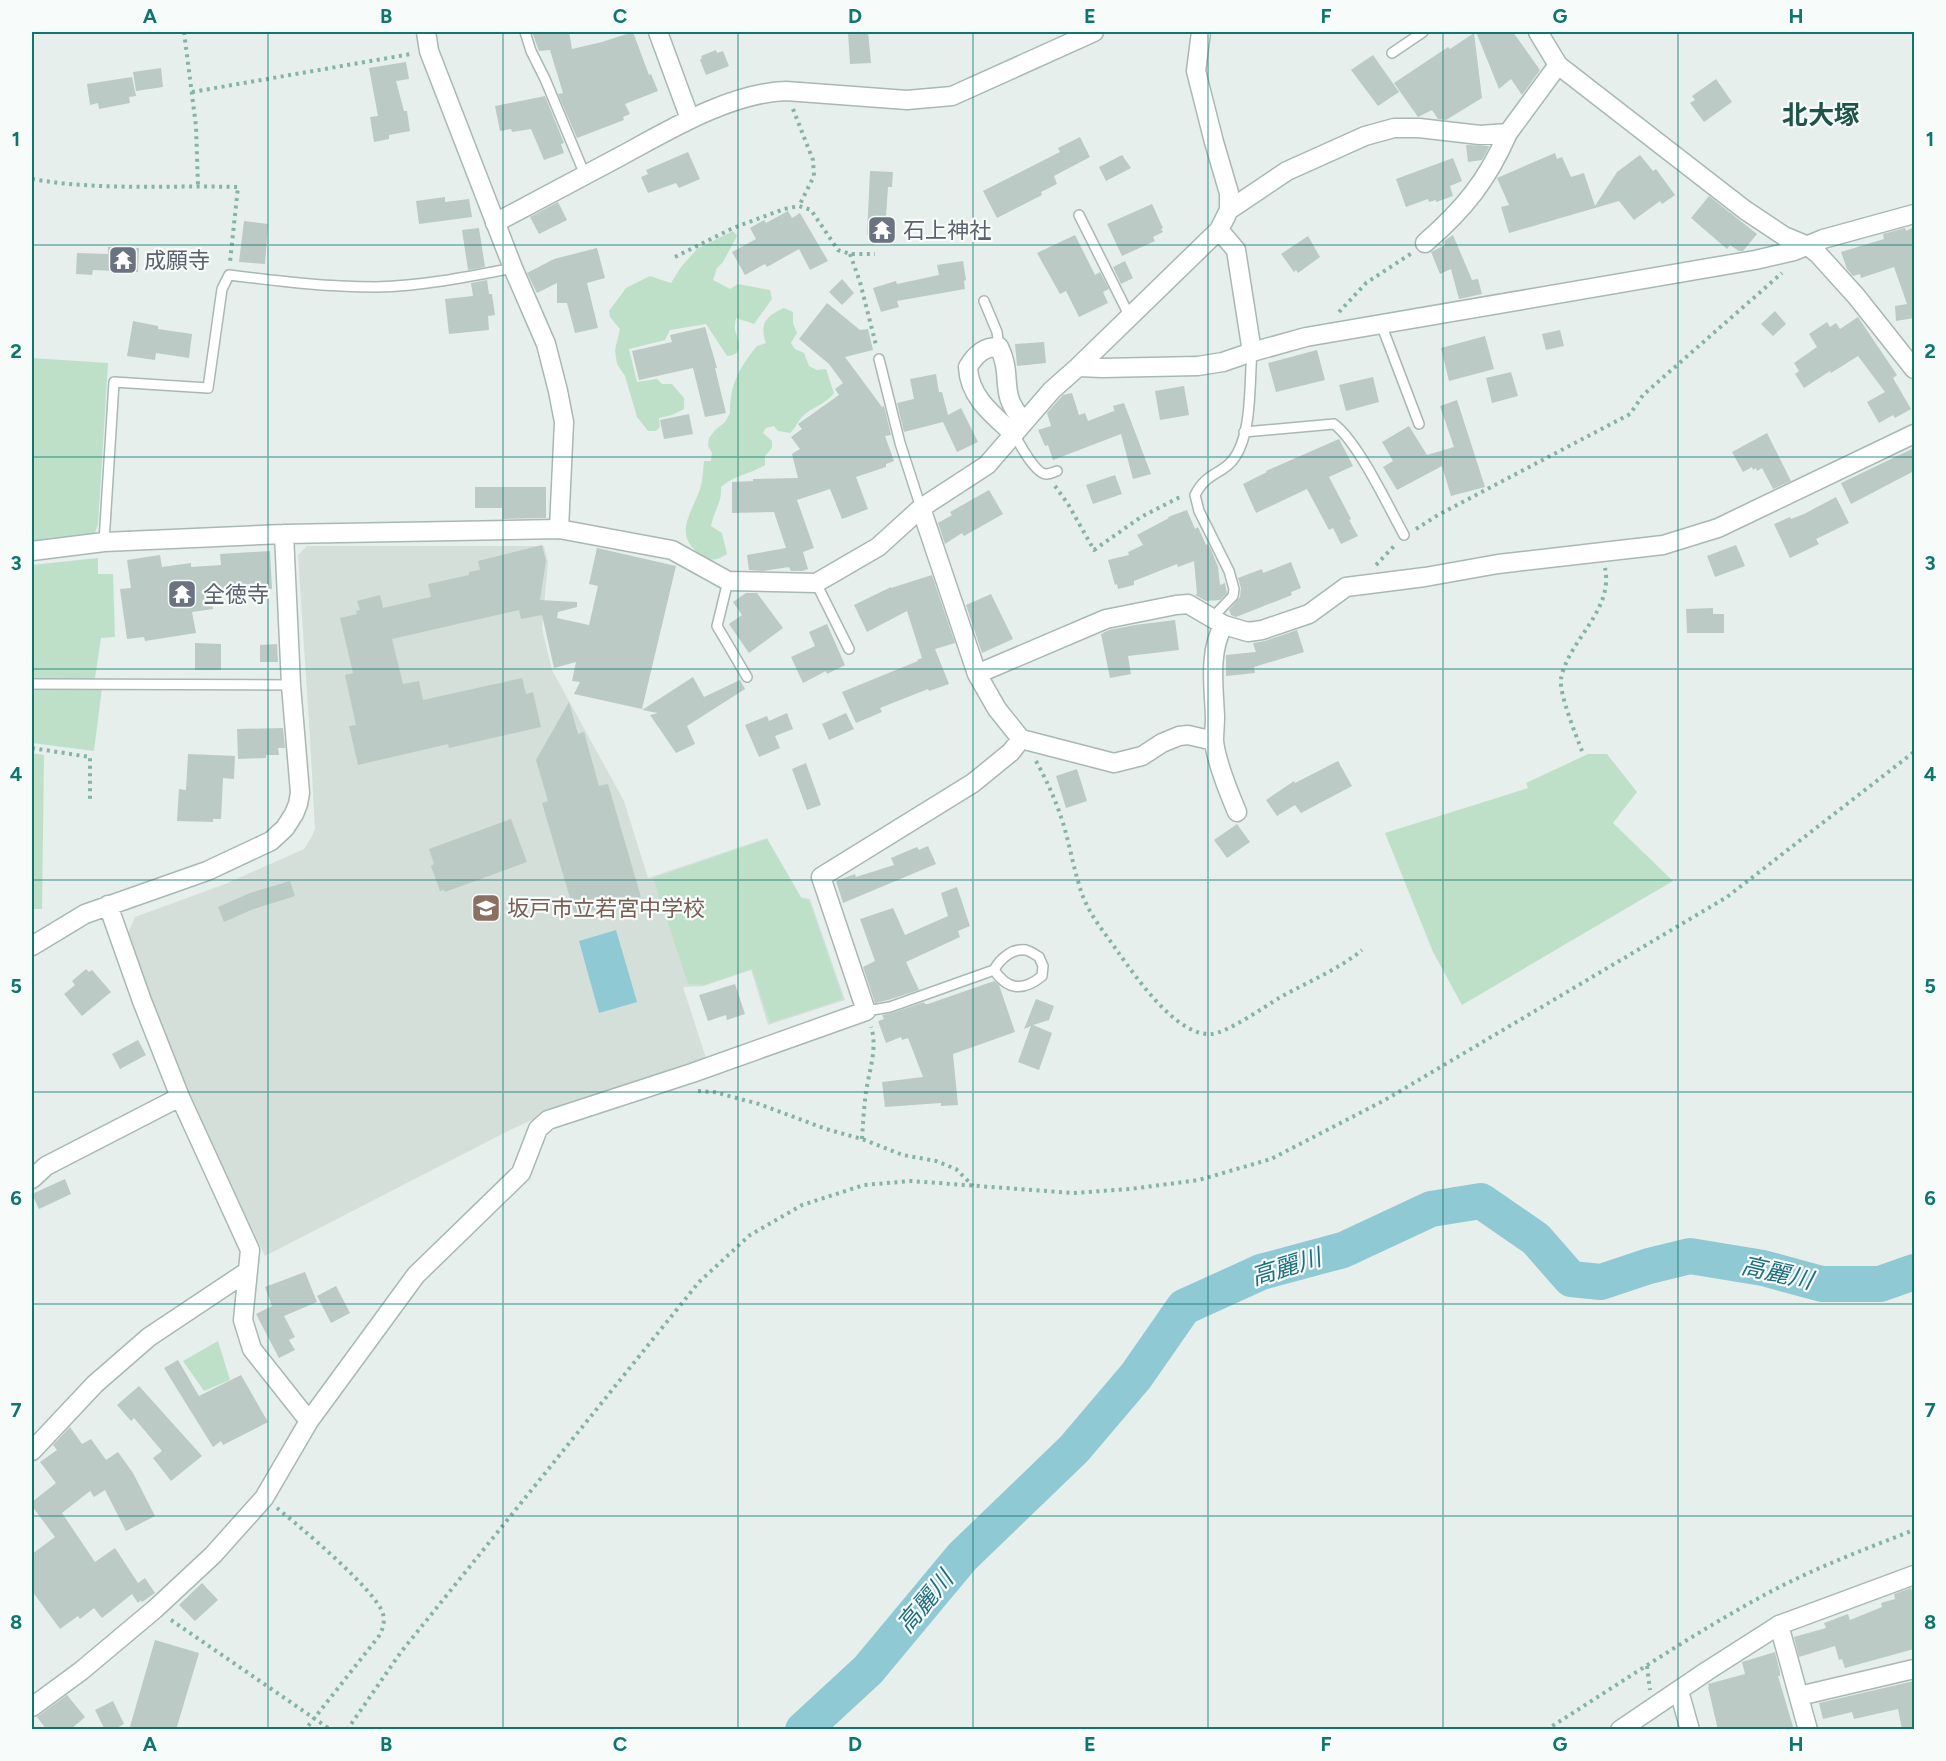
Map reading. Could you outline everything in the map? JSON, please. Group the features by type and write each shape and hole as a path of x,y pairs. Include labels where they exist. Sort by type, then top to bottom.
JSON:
{"street":[{"path":"426,32 429,51 495,223 546,344 564,422 559,529"},
{"path":"658,32 690,119"},
{"path":"495,223 690,119 748,97 774,91 908,100 952,96 1094,32"},
{"path":"32,551 104,542 284,534 559,529 672,550 728,581 816,584 878,547 921,508 987,465 1052,390 1219,230 1229,210 1229,193 1196,71 1201,32"},
{"path":"1538,32 1558,65 1745,210 1801,248 1818,254 1856,296 1914,369"},
{"path":"1425,243 1452,219 1476,192 1496,160 1508,133 1558,65"},
{"path":"1229,210 1287,171 1365,136 1394,128 1419,128 1480,135 1508,133"},
{"path":"1078,367 1197,366 1223,362 1252,352 1327,333 1755,260 1914,214"},
{"path":"1219,230 1236,250 1252,352"},
{"path":"999,347 1007,368 1008,399 1019,427 986,409 974,392 968,378 968,366 981,351 999,347"},
{"path":"977,674 1106,619 1176,605 1188,604 1218,622 1248,632 1262,630 1309,614 1346,586 1373,585 1498,564 1663,545 1718,528 1914,434"},
{"path":"921,508 977,674 1019,742 1114,763 1142,756 1162,743 1179,736 1188,735 1214,741"},
{"path":"32,946 85,914 207,871 271,841 285,828 294,814 300,793 291,685 284,534"},
{"path":"1218,622 1219,634 1215,646 1214,741 1227,788 1237,812"},
{"path":"32,1707 81,1671 155,1609 213,1555 264,1498 309,1420 416,1275 521,1173 538,1129 548,1120 692,1073 866,1011 821,877 973,783 1019,742"},
{"path":"108,905 142,1001 180,1097 250,1250 243,1320 252,1349 309,1420"},
{"path":"33,1176 46,1166 180,1097"},
{"path":"32,1451 95,1384 149,1337 248,1271"},
{"path":"1620,1730 1779,1625 1914,1575"},
{"path":"1779,1625 1808,1730"},
{"path":"1799,1696 1914,1669"},
{"path":"1679,1691 1690,1730"}],"lane":[{"path":"525,32 531,51 585,175"},
{"path":"1392,53 1423,32"},
{"path":"1079,215 1130,317"},
{"path":"104,542 114,382 208,388 222,289 229,275 318,285 376,286 445,281 513,268"},
{"path":"984,301 999,347"},
{"path":"1381,324 1419,424"},
{"path":"1218,622 1233,596 1234,589 1229,571 1199,511 1195,495 1206,480 1234,460 1238,452 1249,411 1252,352"},
{"path":"879,359 900,443 921,508"},
{"path":"1245,432 1334,424 1343,431 1404,535"},
{"path":"1019,427 1030,460 1041,473 1047,475 1057,471"},
{"path":"728,581 717,626 747,677"},
{"path":"816,584 849,649"},
{"path":"32,684 291,685"},
{"path":"866,1011 890,1007 994,970 999,961 1011,953 1026,950 1039,957 1043,966 1042,976 1022,988 1008,985 994,970"}],"path":[{"path":"184,32 196,126 198,186"},
{"path":"192,92 429,51"},
{"path":"786,91 813,160 814,176 799,206"},
{"path":"32,179 64,185 123,188 198,186 238,188 229,275"},
{"path":"675,257 733,228 784,209 799,206 811,210 838,250 850,254 875,254"},
{"path":"1327,333 1341,308 1366,283 1425,243"},
{"path":"1353,585 1374,567 1404,535 1630,414 1643,395 1780,275 1801,248"},
{"path":"850,254 861,282 879,359"},
{"path":"1047,475 1068,504 1094,550 1141,517 1178,498 1195,495"},
{"path":"1582,751 1563,694 1561,681 1565,666 1598,608 1606,589 1606,572 1602,552"},
{"path":"1019,742 1032,754 1054,799 1063,823 1082,895 1089,910 1138,981 1162,1008 1182,1023 1199,1032 1212,1034 1235,1024 1348,961 1362,950"},
{"path":"32,748 90,757 90,801"},
{"path":"347,1730 401,1652 699,1282 750,1235 802,1204 864,1185 911,1181 1073,1194 1130,1190 1199,1180 1271,1159 1385,1100 1726,897 1914,752"},
{"path":"862,1139 873,1055 873,1033 866,1011"},
{"path":"688,1091 714,1092 759,1104 903,1155 936,1161 956,1169 973,1186"},
{"path":"264,1498 354,1576 379,1605 383,1614 384,1622 379,1636 305,1730"},
{"path":"1546,1730 1708,1628 1776,1589 1914,1530"},
{"path":"155,1609 331,1730"},
{"path":"1647,1666 1650,1694"}],"shaded area":[{"name":"坂戸市立若宮中学校","path":"307,546 544,546 548,562 542,628 552,670 624,801 648,878 767,838 801,897 810,899 845,1000 768,1025 751,970 704,986 683,987 707,1061 548,1113 514,1128 265,1256 165,1045 128,933 135,917 225,884 304,849 312,836 315,829 298,555"}],"green space":[{"path":"733,231 737,236 723,262 717,268 713,280 730,289 738,284 770,290 772,299 754,324 736,318 735,330 739,348 736,354 727,356 706,324 670,330 665,340 629,349 637,382 657,379 662,384 672,384 684,398 684,409 659,418 660,427 656,431 648,431 637,417 625,376 617,364 615,350 620,329 610,317 609,311 626,288 650,276 671,283 697,249"},
{"path":"784,308 793,312 793,323 797,333 791,343 795,349 804,353 809,366 817,370 826,369 834,393 802,417 790,433 778,431 774,426 766,428 763,433 772,441 772,448 765,456 765,465 732,479 721,487 711,526 722,533 727,554 712,560 702,556 693,548 686,532 686,524 701,486 704,461 711,461 709,438 725,422 730,413 734,385 745,362 757,346 766,343 763,330 766,321"},
{"path":"32,358 108,363 98,525 93,537 32,543"},
{"path":"98,558 98,574 113,574 115,637 101,638 95,678 90,680 32,679 32,565"},
{"path":"32,688 102,688 94,751 32,743"},
{"path":"32,753 44,755 42,909 32,909"},
{"path":"1588,754 1607,754 1637,792 1613,823 1673,881 1462,1005 1433,952 1385,833 1528,788 1526,783"},
{"path":"767,839 801,898 809,900 843,999 770,1023 752,969 704,985 688,984 653,878"},
{"path":"218,1341 230,1380 204,1391 183,1361"}],"water":[{"path":"616,930 637,1002 599,1013 579,941"}],"building":[{"path":"532,32 569,32 572,49 633,32 649,75 651,74 658,91 625,104 630,114 623,117 624,120 577,138 558,94 563,93 550,50 539,51"},
{"path":"848,32 868,32 871,63 850,64"},
{"path":"1476,32 1513,32 1540,70 1522,95 1511,79 1499,89"},
{"path":"1474,33 1482,98 1446,120 1438,119 1432,110 1418,117 1394,83 1448,47 1450,49"},
{"path":"716,50 717,53 723,51 729,66 706,75 700,60 701,56"},
{"path":"1373,55 1399,92 1378,106 1351,70"},
{"path":"406,62 409,79 396,81 404,111 407,111 410,131 389,135 389,139 374,142 370,117 378,116 369,68"},
{"path":"161,68 163,87 136,91 133,72"},
{"path":"132,77 136,96 129,97 130,103 99,109 98,103 90,105 87,84"},
{"path":"1716,79 1732,102 1704,122 1690,103 1695,100 1692,96"},
{"path":"545,96 564,143 561,144 564,153 544,160 531,129 500,131 495,106"},
{"path":"1080,137 1090,157 1054,176 1057,184 1041,192 1042,195 997,218 983,191 1060,152 1058,148"},
{"path":"1466,145 1489,147 1482,160 1468,162"},
{"path":"688,152 700,179 679,188 676,183 648,193 641,177 648,174 646,170"},
{"path":"1555,153 1557,159 1562,157 1571,177 1584,173 1595,206 1617,172 1640,155 1653,171 1656,169 1675,195 1662,204 1660,201 1634,220 1619,201 1509,233 1501,207 1509,205 1497,178"},
{"path":"1122,155 1131,168 1106,181 1099,167"},
{"path":"1453,158 1462,181 1450,186 1453,196 1436,202 1436,200 1429,202 1428,199 1406,207 1396,179"},
{"path":"870,171 893,172 892,187 888,187 885,231 877,235 867,235"},
{"path":"1709,196 1757,234 1743,251 1730,245 1727,249 1691,218"},
{"path":"445,197 445,202 469,199 472,217 419,224 416,201"},
{"path":"558,202 567,220 539,234 530,217"},
{"path":"1152,204 1163,232 1153,237 1155,241 1122,256 1107,224"},
{"path":"788,211 792,218 800,213 828,261 810,270 799,249 767,267 765,264 745,275 732,252 756,239 750,228 764,220 766,223"},
{"path":"244,221 268,224 265,264 239,262"},
{"path":"1914,227 1914,318 1896,321 1895,306 1907,304 1894,267 1861,278 1860,274 1853,276 1847,269 1841,252 1884,239 1883,234 1905,228 1906,231"},
{"path":"479,228 485,267 468,270 462,230"},
{"path":"1075,235 1095,275 1100,272 1109,289 1103,292 1108,303 1079,317 1066,291 1060,294 1037,253"},
{"path":"1453,235 1472,280 1478,279 1482,294 1459,299 1451,269 1440,274 1431,252 1445,245 1444,241"},
{"path":"1308,236 1320,257 1298,273 1296,270 1294,272 1281,254"},
{"path":"108,247 139,248 138,272 93,270 92,275 76,274 77,253 108,254"},
{"path":"597,248 605,278 587,283 598,328 575,333 567,303 557,303 557,283 537,293 527,273 554,259"},
{"path":"963,261 965,289 897,301 899,307 881,312 873,288 896,281 897,284 939,275 937,265"},
{"path":"1125,261 1133,278 1121,284 1113,267"},
{"path":"842,279 854,293 842,305 829,292"},
{"path":"487,280 495,315 488,316 489,330 449,334 445,299 473,296 471,283"},
{"path":"827,303 860,330 868,329 873,350 845,357 882,407 884,406 891,435 885,436 894,461 886,464 886,467 856,477 868,509 842,519 830,489 797,500 814,548 803,552 808,569 791,571 789,567 763,571 749,570 747,555 786,548 774,512 732,513 732,482 798,478 792,454 800,449 791,437 802,429 798,424 839,395 835,389 843,383 829,364 799,339"},
{"path":"1775,311 1786,324 1773,336 1761,324"},
{"path":"1858,317 1897,375 1893,378 1911,409 1895,418 1893,415 1879,423 1867,402 1885,392 1858,356 1804,388 1795,374 1799,371 1794,363 1817,347 1809,334 1827,322 1830,327 1836,323 1840,329"},
{"path":"133,321 158,326 158,329 192,334 189,358 156,353 155,360 127,356"},
{"path":"705,327 717,368 715,368 726,413 705,417 693,368 639,380 632,351 672,342 670,335"},
{"path":"1560,330 1564,346 1546,350 1542,334"},
{"path":"1485,336 1494,369 1449,381 1441,348"},
{"path":"1044,342 1046,363 1017,366 1015,344"},
{"path":"1317,350 1325,380 1276,392 1268,363"},
{"path":"1511,372 1518,396 1492,403 1486,378"},
{"path":"936,374 939,392 942,392 948,415 961,408 978,442 957,452 943,422 904,432 897,403 914,399 910,379"},
{"path":"1373,377 1379,402 1346,411 1339,385"},
{"path":"1184,386 1189,415 1160,420 1155,391"},
{"path":"1072,393 1079,415 1085,413 1088,421 1114,411 1115,413 1113,406 1124,403 1151,474 1133,479 1121,434 1053,460 1048,445 1045,446 1038,430 1051,426 1047,413 1063,395"},
{"path":"1457,400 1485,487 1451,496 1442,466 1397,490 1383,467 1393,461 1382,442 1409,426 1427,455 1454,447 1440,406"},
{"path":"689,414 693,434 664,439 660,420"},
{"path":"1767,433 1791,481 1773,489 1762,468 1757,471 1752,467 1743,472 1732,452"},
{"path":"1339,439 1353,466 1329,477 1358,536 1341,544 1333,528 1329,530 1307,489 1256,513 1243,484 1266,471"},
{"path":"1914,448 1914,471 1851,504 1841,483"},
{"path":"1115,475 1122,494 1093,504 1086,485"},
{"path":"475,487 546,487 546,518 502,519 502,508 475,508"},
{"path":"989,490 1003,514 964,536 962,533 945,544 938,523 952,515 950,512"},
{"path":"1836,497 1849,523 1816,539 1819,544 1790,558 1774,524 1804,514"},
{"path":"1187,510 1195,529 1198,527 1206,545 1208,544 1212,552 1218,567 1220,585 1225,583 1227,593 1220,600 1206,601 1195,595 1197,594 1194,561 1178,567 1177,564 1134,581 1134,585 1118,589 1108,560 1129,555 1128,552 1143,545 1137,535 1168,517"},
{"path":"542,545 546,561 540,600 577,602 577,607 558,612 557,618 589,625 598,586 589,584 597,548 676,566 642,709 574,694 580,682 572,681 576,662 554,668 542,615 521,619 519,610 392,639 403,684 419,681 423,700 522,678 526,694 533,692 541,727 449,748 448,744 358,765 349,726 356,725 345,675 353,673 340,618 357,614 356,611 360,610 357,601 380,595 383,608 431,597 428,584 469,575 469,572 480,570 478,561"},
{"path":"1736,545 1745,566 1715,577 1707,556"},
{"path":"270,551 272,589 210,592 213,609 192,612 196,633 145,641 144,637 127,639 120,589 131,588 127,560 160,555 162,567 191,563 191,567 221,565 220,554"},
{"path":"1291,562 1301,588 1291,592 1292,595 1236,617 1231,615 1229,610 1240,597 1241,588 1238,578 1262,569 1263,573"},
{"path":"932,575 955,643 935,649 949,684 929,691 928,689 880,708 882,712 856,723 842,692 922,658 907,611 867,632 854,605 891,587"},
{"path":"746,593 757,593 783,628 749,653 729,624 742,615 733,602"},
{"path":"991,594 1013,639 982,653 966,605"},
{"path":"1713,608 1713,614 1724,614 1724,633 1687,633 1686,609"},
{"path":"1175,620 1179,650 1128,656 1131,674 1110,678 1101,634 1109,630 1135,625"},
{"path":"827,624 845,665 827,674 826,671 803,683 791,657 815,646 809,632"},
{"path":"1297,630 1304,652 1254,667 1255,673 1226,676 1226,655 1256,652 1253,643"},
{"path":"195,643 221,644 221,670 195,670"},
{"path":"277,644 278,662 260,662 260,645"},
{"path":"693,677 704,697 740,680 745,689 687,726 695,744 676,753 650,715 658,713 642,710"},
{"path":"569,702 578,734 584,732 599,786 608,784 641,897 575,915 542,803 548,801 536,760"},
{"path":"787,713 793,729 775,736 780,748 759,757 745,725 767,716 769,721"},
{"path":"846,713 854,729 829,740 822,724"},
{"path":"283,728 285,748 278,748 279,755 238,759 237,729"},
{"path":"188,754 235,756 234,779 223,778 221,819 213,819 213,822 177,821 179,789 186,790"},
{"path":"1338,761 1352,786 1301,813 1295,805 1277,816 1266,800 1294,781 1295,783"},
{"path":"806,763 821,805 807,810 792,769"},
{"path":"1077,769 1087,801 1066,808 1056,776"},
{"path":"511,819 527,862 445,892 440,891 431,866 434,864 429,849"},
{"path":"1237,824 1250,842 1227,858 1214,840"},
{"path":"928,846 936,864 843,903 836,881 894,865 891,858 917,847 919,850"},
{"path":"290,881 295,896 251,910 224,922 218,907 250,893"},
{"path":"957,887 970,926 958,931 960,937 906,962 919,990 875,1003 863,967 875,961 860,919 893,908 905,935 948,916 941,893"},
{"path":"86,969 89,972 92,970 111,992 82,1016 64,994 75,985 72,981"},
{"path":"994,981 999,985 1015,1032 953,1054 958,1105 941,1106 941,1103 885,1107 882,1082 923,1077 908,1038 902,1040 901,1037 886,1043 878,1021 884,1019 882,1015 924,1002 928,1004"},
{"path":"735,984 745,1014 727,1020 726,1015 708,1021 699,995"},
{"path":"1036,999 1054,1006 1049,1020 1033,1025 1052,1033 1039,1070 1018,1062 1031,1026 1024,1029"},
{"path":"138,1040 146,1055 120,1069 112,1054"},
{"path":"65,1179 71,1194 39,1209 32,1194"},
{"path":"305,1272 317,1302 284,1316 295,1337 289,1340 295,1350 279,1358 256,1314 272,1306 265,1287"},
{"path":"336,1286 350,1313 331,1323 317,1296"},
{"path":"178,1360 199,1396 241,1375 268,1422 223,1445 221,1441 213,1447 164,1368"},
{"path":"139,1386 202,1456 171,1481 153,1458 162,1451 134,1418 131,1421 117,1405"},
{"path":"70,1427 82,1444 91,1439 106,1460 118,1452 133,1473 155,1516 126,1531 105,1490 94,1497 90,1491 62,1513 95,1562 115,1548 138,1583 145,1578 155,1593 138,1603 132,1594 102,1618 94,1608 80,1619 78,1616 60,1629 32,1591 32,1554 55,1537 32,1506 32,1502 56,1483 40,1462 57,1450 53,1445"},
{"path":"202,1583 218,1600 195,1621 179,1605"},
{"path":"1911,1588 1914,1599 1914,1649 1845,1668 1842,1659 1839,1660 1835,1646 1799,1657 1794,1637 1826,1628 1824,1623 1848,1614 1850,1620 1882,1607 1881,1603 1895,1599 1894,1594"},
{"path":"155,1640 199,1653 176,1730 129,1730"},
{"path":"1775,1652 1780,1672 1778,1676 1794,1730 1718,1730 1708,1684 1745,1674 1742,1662"},
{"path":"1914,1681 1914,1730 1902,1730 1898,1709 1854,1719 1852,1712 1823,1719 1819,1703"},
{"path":"67,1695 85,1717 70,1730 47,1730 37,1717"},
{"path":"113,1701 124,1724 113,1730 105,1730 95,1710"}],"waterway":[{"name":"高麗川","path":"803,1730 868,1670 962,1557 1074,1449 1136,1376 1184,1307 1261,1272 1343,1250 1431,1209 1481,1201 1536,1239 1571,1279 1601,1282 1649,1266 1690,1256 1763,1268 1822,1284 1880,1284 1914,1272"}],"place":[{"name":"石上神社","path":"882,230"},
{"name":"成願寺","path":"123,260"},
{"name":"全徳寺","path":"182,594"},
{"name":"坂戸市立若宮中学校","path":"486,908"}],"district":[{"name":"北大塚","path":"1821,115"}]}
